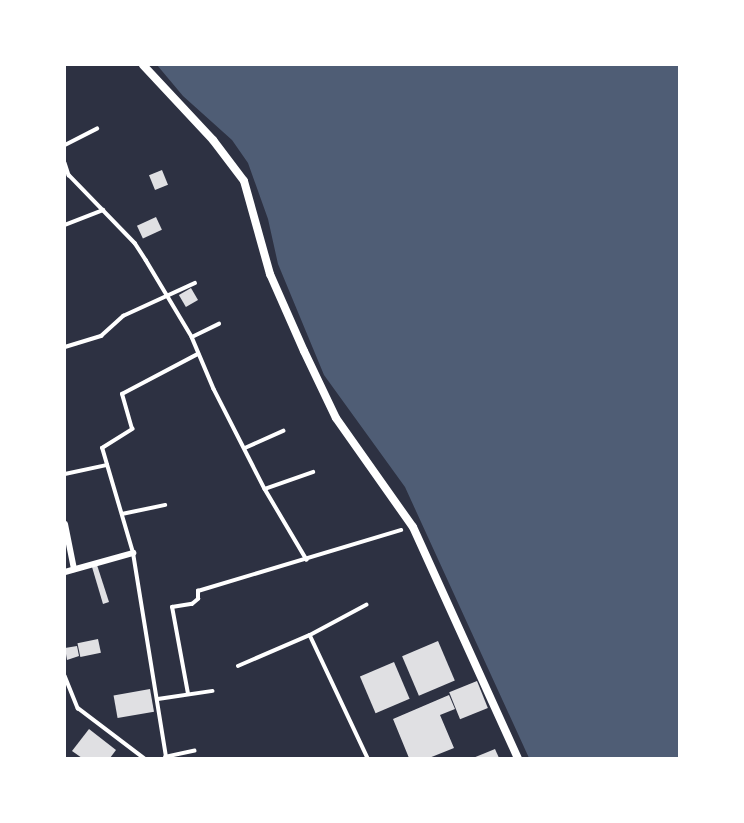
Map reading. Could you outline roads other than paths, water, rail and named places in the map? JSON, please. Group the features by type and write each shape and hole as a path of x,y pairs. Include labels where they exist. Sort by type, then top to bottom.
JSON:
{"street":[{"path":"143,65 214,140 244,181 270,274 336,418 413,527 518,758"},
{"path":"65,524 74,569"},
{"path":"65,572 134,553"}],"lane":[{"path":"65,145 97,129"},
{"path":"65,163 69,175 135,243 192,337 265,489 307,559"},
{"path":"65,225 103,210"},
{"path":"65,347 101,336 123,316 195,283"},
{"path":"192,337 219,324"},
{"path":"195,751 166,757 134,553 102,448 132,429 121,394 198,354"},
{"path":"245,448 283,431"},
{"path":"65,474 108,465"},
{"path":"265,489 313,472"},
{"path":"122,514 164,505"},
{"path":"188,695 172,607 192,604 198,599 198,592 401,530"},
{"path":"238,666 310,635 366,605"},
{"path":"310,635 368,758"},
{"path":"65,676 78,708 144,758"},
{"path":"159,699 212,691"}],"water":[{"path":"157,65 679,65 679,758 529,758 405,487 324,375 278,264 268,219 248,163 232,140 183,96"}]}
